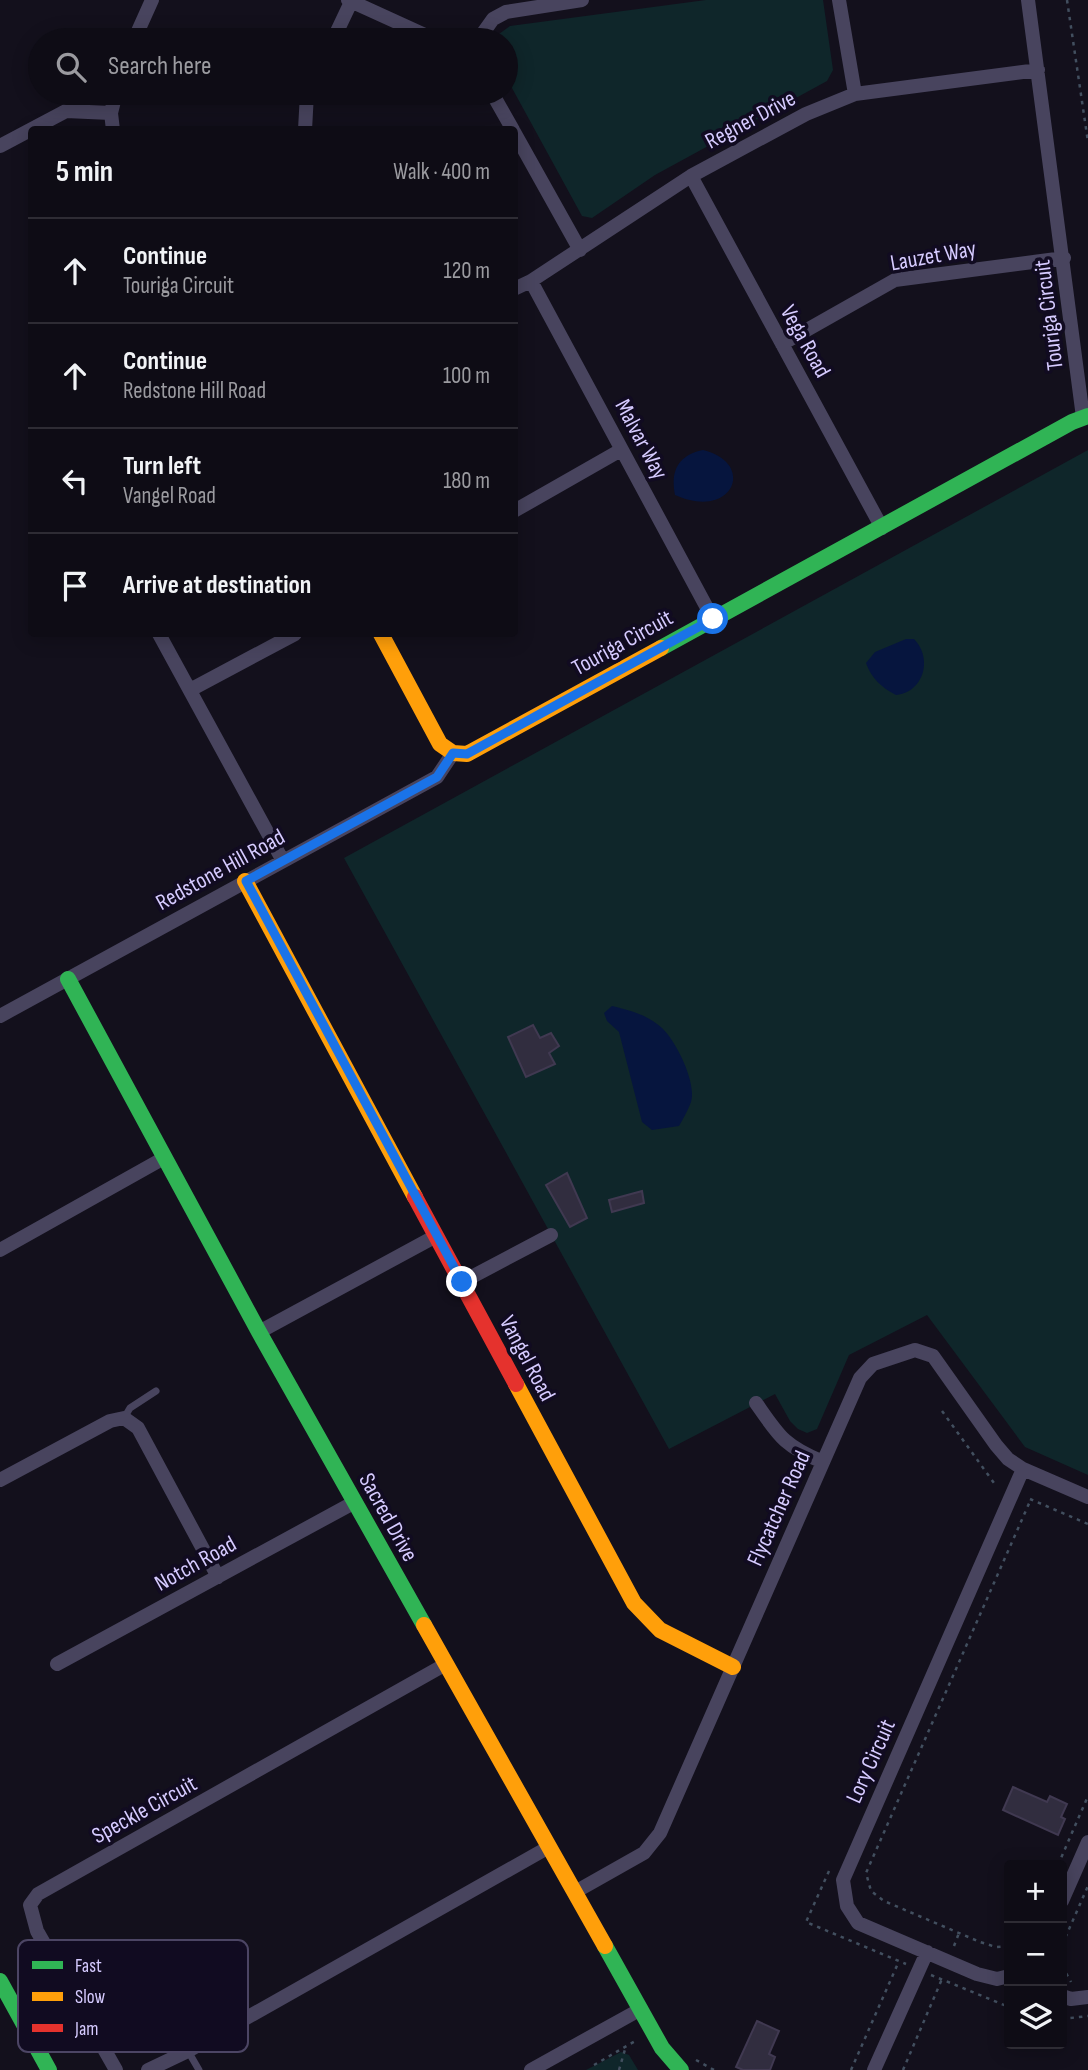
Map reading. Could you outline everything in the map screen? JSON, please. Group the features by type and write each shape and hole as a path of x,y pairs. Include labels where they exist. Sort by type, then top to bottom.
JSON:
{"street":[{"path":"140,28 152,0"},
{"path":"487,28 493,19 506,12 582,0"},
{"path":"839,0 855,94"},
{"name":"Touriga Circuit","path":"453,753 467,754 1086,416 1028,0"},
{"path":"337,28 349,1 409,28"},
{"name":"Regner Drive","path":"518,287 580,250 691,176 806,114 855,94 1038,70"},
{"path":"113,105 113,126"},
{"path":"305,126 306,105"},
{"path":"499,105 511,126"},
{"path":"38,126 66,111 111,113"},
{"path":"0,146 28,131"},
{"path":"518,138 580,250"},
{"name":"Vega Road","path":"691,176 882,528"},
{"name":"Lauzet Way","path":"782,344 895,280 1064,258"},
{"name":"Malvar Way","path":"531,281 713,619"},
{"path":"518,509 621,450"},
{"path":"161,637 283,861"},
{"path":"190,690 289,637"},
{"path":"384,637 440,744 453,753"},
{"name":"Redstone Hill Road","path":"0,1016 437,777 453,753"},
{"name":"Vangel Road","path":"246,881 635,1603 660,1630 733,1667"},
{"name":"Sacred Drive","path":"68,979 259,1332 662,2048 687,2064"},
{"path":"0,1250 164,1158"},
{"path":"462,1282 551,1235"},
{"path":"259,1332 436,1236"},
{"name":"Flycatcher Road","path":"575,1892 644,1853 660,1833 860,1378 873,1364 915,1350 933,1356 1008,1459 1023,1469 1088,1497"},
{"path":"756,1403 782,1440 802,1454 822,1462"},
{"path":"0,1480 110,1421 124,1418 138,1428 218,1577"},
{"name":"Lory Circuit","path":"1004,1977 997,1979 977,1974 858,1923 847,1906 843,1880 1023,1469"},
{"name":"Notch Road","path":"57,1664 355,1502"},
{"name":"Speckle Circuit","path":"42,1940 30,1905 38,1894 446,1664"},
{"path":"1067,1890 1088,1842"},
{"path":"248,2017 550,1847"},
{"path":"874,2070 927,1952"},
{"path":"0,1981 18,2014"},
{"path":"1067,1998 1088,1997"},
{"path":"531,2070 641,2009"},
{"path":"39,2052 49,2070"},
{"name":"Speckle Circuit","path":"106,2052 116,2070"},
{"path":"148,2070 186,2052"}],"lane":[{"path":"124,1418 130,1408 156,1391"},
{"path":"189,2052 199,2070"}],"path":[{"path":"1067,0 1088,142"},
{"path":"942,1411 994,1482 1088,1524"},
{"path":"1004,1946 980,1942 884,1901 871,1891 866,1873 1031,1499"},
{"path":"1060,1860 1088,1796"},
{"path":"1067,1934 1088,1886"},
{"path":"806,1922 1004,2005"},
{"path":"851,2070 899,1961"},
{"path":"1067,1974 1072,1982 1080,1981"},
{"path":"903,2070 942,1979"},
{"path":"1067,2018 1088,2016"},
{"path":"594,2065 653,2032"},
{"path":"619,2070 626,2046"},
{"path":"687,2064 714,2070"}],"green space":[{"path":"706,0 823,0 833,70 827,81 655,175 592,218 582,216 518,99 518,28 507,28"},
{"path":"1088,450 1088,1475 1025,1447 927,1315 849,1355 817,1429 807,1433 798,1429 790,1421 775,1394 669,1449 344,858"},
{"path":"621,2052 629,2055 638,2070 586,2070"}],"water":[{"path":"703,450 720,457 730,466 733,477 731,487 724,496 711,501 695,501 675,495 674,478 678,465 688,456"},
{"path":"906,639 914,639 920,647 923,673 913,688 896,695 878,682 866,663 875,652"},
{"path":"612,1006 657,1023 668,1034 679,1052 692,1094 690,1105 679,1126 652,1130 642,1122 619,1032 607,1021 604,1013"}],"building":[{"path":"533,1025 540,1038 551,1033 559,1046 549,1053 555,1064 526,1077 508,1037"},
{"path":"567,1173 587,1218 570,1227 546,1185"},
{"path":"642,1191 644,1203 612,1212 609,1200"},
{"path":"1013,1787 1047,1802 1050,1796 1067,1804 1061,1817 1065,1819 1058,1835 1003,1810"},
{"path":"757,2021 779,2031 769,2054 775,2057 770,2070 743,2070 736,2067"}],"traffic: fast":[{"path":"661,648 1072,422 1088,416"},
{"path":"68,979 259,1332 424,1625"},
{"path":"605,1946 662,2048 681,2070"},
{"path":"0,1981 18,2014"},
{"path":"39,2052 49,2070"}],"traffic: slow":[{"path":"383,637 440,744 453,753 467,754 661,648"},
{"path":"245,881 415,1197"},
{"path":"516,1384 634,1603 660,1630 733,1667"},
{"path":"424,1625 605,1946"}],"traffic: jam":[{"path":"415,1197 516,1384"}],"route":[{"path":"462,1282 246,881 437,777 453,753 467,754 713,619"}]}
